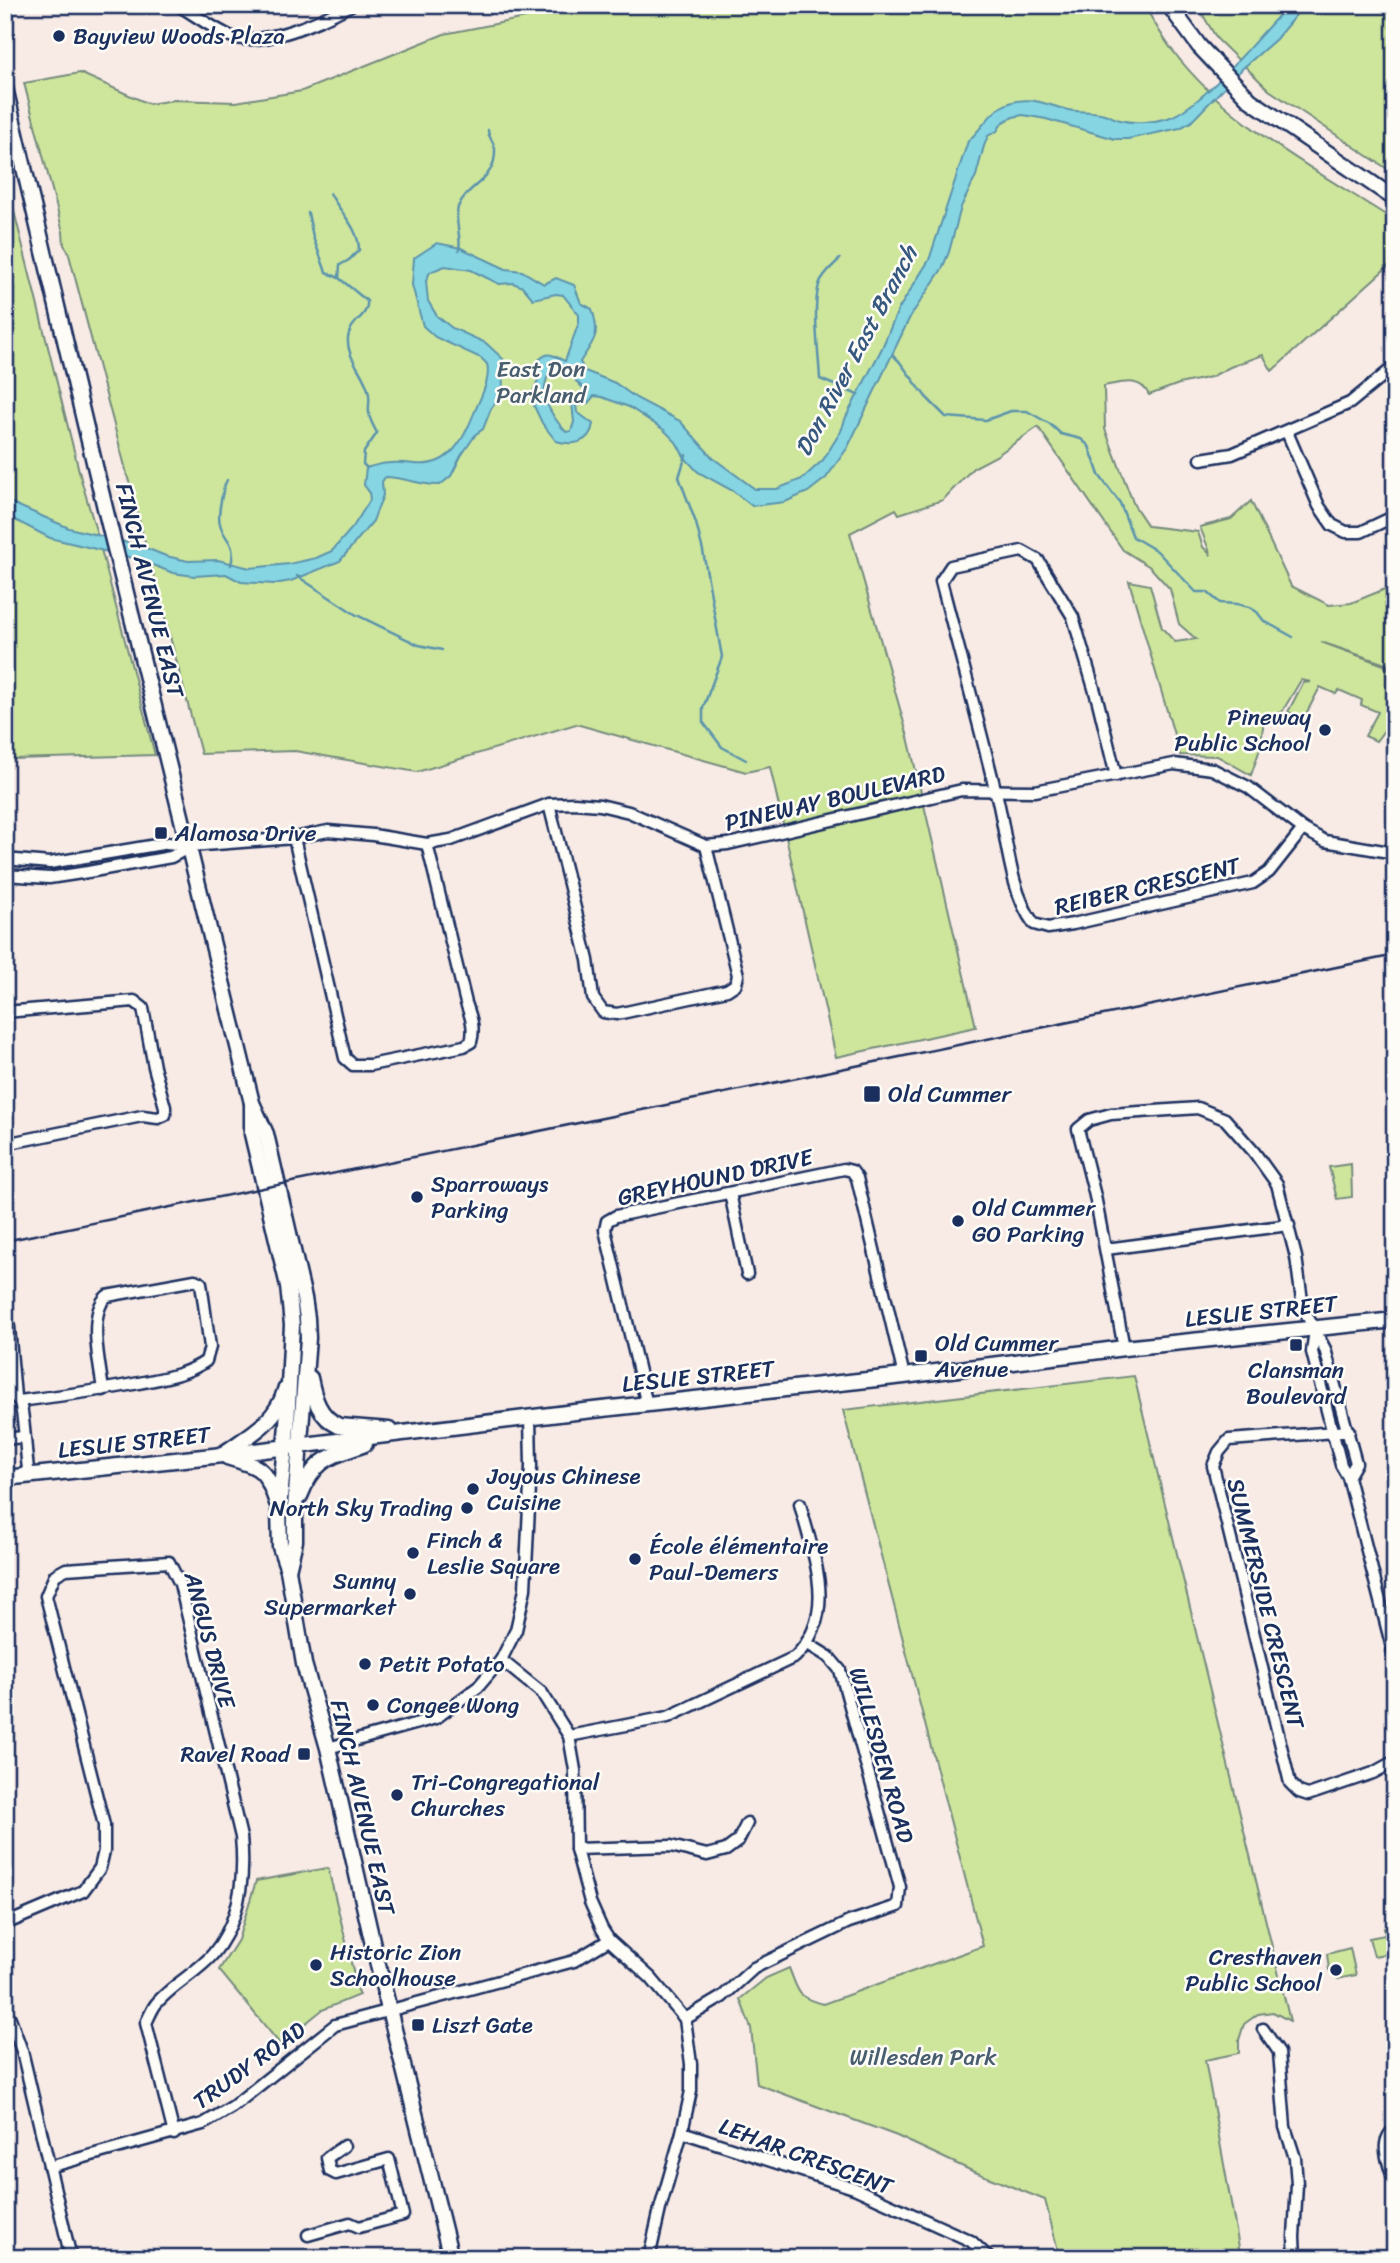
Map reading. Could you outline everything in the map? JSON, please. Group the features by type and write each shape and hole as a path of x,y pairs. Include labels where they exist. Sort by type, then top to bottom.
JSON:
{"main road":[{"path":"1170,5 1199,46 1250,100 1395,199"},
{"name":"FINCH AVENUE EAST","path":"5,88 105,508 253,1103 266,1134 304,1298 307,1357 279,1509 279,1547 288,1570 304,1664 328,1748 388,2009 451,2258"},
{"name":"FINCH AVENUE EAST","path":"253,1103 252,1134 288,1286 292,1325 295,1541 288,1570"},
{"name":"LESLIE STREET","path":"5,1478 390,1436 530,1417 905,1376 1124,1348 1395,1320"},
{"path":"307,1357 316,1403 332,1423 411,1433"},
{"path":"222,1455 274,1415 291,1366"},
{"path":"295,1507 308,1478 317,1466 336,1455 390,1436"},
{"path":"222,1455 260,1468 269,1479 279,1509"}],"street":[{"path":"178,5 232,37 256,39 326,19 351,5"},
{"path":"1201,459 1232,454 1350,403 1395,366"},
{"path":"1287,432 1320,506 1332,525 1346,532 1361,532 1395,516"},
{"name":"REIBER CRESCENT","path":"1116,776 1073,617 1038,560 1022,551 951,566 941,581 995,791 1006,847 1025,912 1034,924 1048,928 1253,883 1269,872 1303,829"},
{"name":"PINEWAY BOULEVARD","path":"191,846 294,838 328,831 427,844 451,841 549,804 600,805 629,812 706,846 728,844 961,790 1035,791 1174,764 1212,769 1248,787 1303,829 1325,841 1395,853"},
{"path":"549,804 588,960 593,998 603,1012 617,1014 727,990 736,984 738,975 706,846"},
{"path":"294,838 345,1058 353,1065 383,1062 464,1046 471,1042 474,1032 472,1019 427,844"},
{"path":"5,859 50,863 168,843 191,846"},
{"path":"5,875 49,878 88,872 172,857 191,846"},
{"path":"5,1012 134,1001 143,1008 165,1115 158,1118 142,1116 5,1144"},
{"path":"1124,1348 1106,1249 1078,1129 1089,1120 1111,1114 1198,1108 1225,1119 1277,1184 1289,1225 1303,1308 1325,1349 1349,1432 1356,1463 1348,1477"},
{"name":"GREYHOUND DRIVE","path":"647,1405 605,1230 607,1221 616,1216 844,1169 852,1171 857,1178 905,1376"},
{"path":"730,1193 747,1274"},
{"path":"1106,1249 1289,1225"},
{"path":"19,1401 103,1390 184,1374 206,1361 209,1347 201,1283 195,1280 107,1296 101,1301 95,1324 103,1390"},
{"path":"5,1323 9,1327 15,1396 23,1406 23,1437 29,1476"},
{"path":"1315,1329 1311,1352 1341,1465 1348,1477 1395,1659"},
{"path":"328,1748 436,1718 478,1687 501,1660 516,1630 525,1589 531,1466 530,1417"},
{"name":"SUMMERSIDE CRESCENT","path":"1349,1432 1228,1440 1213,1466 1290,1783 1299,1792 1308,1795 1373,1773 1395,1761"},
{"path":"5,1439 23,1437"},
{"path":"569,1736 668,1717 794,1657 808,1644 820,1612 820,1580 800,1504"},
{"name":"ANGUS DRIVE","path":"5,1924 83,1891 100,1868 104,1851 104,1825 46,1596 55,1575 66,1569 169,1562 180,1584 241,1837 244,1865 241,1890 232,1921 212,1954 156,2004 146,2023 174,2134"},
{"name":"WILLESDEN ROAD","path":"685,2019 722,1997 754,1968 849,1922 898,1906 900,1887 840,1670 829,1657 808,1644"},
{"path":"501,1660 542,1693 569,1736 575,1770 576,1849 590,1902 609,1940 651,1978 685,2019 689,2038 691,2091 660,2209 651,2258"},
{"path":"576,1849 671,1846 707,1855 726,1850 738,1841 747,1823"},
{"path":"388,2009 574,1961 609,1940"},
{"name":"TRUDY ROAD","path":"49,2167 204,2124 232,2107 335,2025 388,2009"},
{"path":"5,2011 22,2051 71,2258"},
{"path":"1263,2029 1279,2052 1285,2127 1295,2158 1295,2258"},
{"path":"1395,2129 1384,2146 1395,2184"},
{"name":"LEHAR CRESCENT","path":"682,2132 854,2188 971,2241 989,2258"},
{"path":"309,2235 350,2223 359,2227 403,2216 389,2159 336,2174 330,2171 327,2158 344,2146"}],"green space":[{"name":"East Don Parkland","path":"565,5 1144,5 1173,51 1221,102 1276,145 1395,221 1395,260 1272,371 1263,355 1211,377 1179,384 1149,395 1136,383 1104,386 1105,429 1134,505 1148,526 1198,532 1203,547 1211,555 1200,527 1231,519 1251,501 1291,586 1329,605 1351,603 1395,585 1395,673 1386,664 1321,642 1384,665 1395,676 1395,716 1376,741 1365,736 1378,712 1361,705 1362,700 1339,690 1336,694 1320,687 1304,718 1288,712 1303,683 1311,682 1301,680 1282,712 1264,717 1261,746 1251,775 1217,756 1180,755 1129,581 1150,585 1162,628 1175,642 1196,639 1179,624 1170,589 1150,567 1123,550 1038,427 996,456 973,468 943,500 899,514 896,509 850,533 908,737 976,1027 836,1057 770,767 746,772 576,724 417,772 295,751 201,754 68,251 64,245 63,232 24,83 80,73 149,104 174,100 236,102 302,91 444,34 566,10"},
{"path":"1197,5 1395,5 1395,174 1269,90 1217,39"},
{"path":"5,175 81,479 155,755 14,759 5,756"},
{"path":"1351,1164 1352,1197 1337,1199 1329,1167"},
{"name":"Willesden Park","path":"1134,1376 1290,2021 1273,2012 1258,2014 1244,2024 1239,2040 1239,2053 1205,2060 1241,2258 1060,2258 1045,2200 970,2170 897,2136 757,2084 751,2028 740,1999 766,1978 789,1968 803,1996 823,2004 983,1946 843,1410"},
{"path":"328,1868 359,1995 322,2010 280,2044 219,1970 238,1940 256,1881"},
{"path":"1395,1926 1395,1956 1391,1957 1390,1953 1374,1956 1369,1938 1385,1935 1384,1928"},
{"path":"1350,1948 1356,1975 1338,1979 1329,1970 1327,1954"}],"water":[{"name":"Don River East Branch","path":"1289,5 1304,5 1276,39 1243,68 1191,122 1180,128 1128,139 1115,139 1023,115 1003,122 997,131 988,136 976,176 961,207 942,269 910,317 848,447 826,478 808,492 785,502 752,506 733,491 698,472 664,430 629,407 602,397 594,396 588,403 576,406 577,412 593,424 588,436 574,443 556,441 542,423 534,406 533,392 538,380 536,363 547,355 565,361 579,315 563,295 533,299 523,287 513,283 499,284 471,270 445,266 430,272 426,281 428,301 437,316 452,328 486,343 503,359 503,386 499,398 483,429 476,434 461,456 451,476 440,485 385,477 382,482 383,495 373,521 340,561 291,581 274,584 241,582 226,574 194,576 173,573 137,559 50,538 5,515 5,500 69,528 141,546 166,556 188,561 218,560 250,568 289,564 332,551 353,527 370,500 364,485 366,468 390,463 427,464 446,456 466,432 485,388 488,370 487,364 481,358 435,337 423,326 412,285 414,258 437,243 461,248 506,269 522,271 544,284 556,278 574,285 581,303 592,309 596,326 595,337 580,362 585,371 615,383 636,398 680,421 713,458 755,489 777,489 802,479 823,460 841,431 898,310 929,260 968,141 992,114 1010,103 1026,100 1068,110 1103,114 1126,121 1144,122 1168,118 1199,99","holes":["552,368 573,378 584,389 582,395 572,403 574,422 571,431 566,432 550,410 545,386"]}],"waterway":[{"path":"459,250 458,207 462,199 486,176 494,160 495,147 488,130"},
{"path":"330,193 356,234 359,250 340,265 339,278"},
{"path":"308,213 313,237 326,272 339,278 367,301 365,311 352,327 348,338 352,358 368,390 369,415 377,433 364,452 363,464 367,468"},
{"path":"840,259 821,280 816,300 820,379 858,395"},
{"path":"893,355 926,397 946,417 986,420 1011,411 1027,411 1050,424 1061,434 1081,439 1089,446 1099,475 1120,503 1133,537 1157,551 1196,592 1207,592 1220,603 1249,607 1264,621 1293,637"},
{"path":"686,455 679,477 703,551 722,657 703,708 703,722 722,747 746,760"},
{"path":"227,480 219,520 231,546 231,565"},
{"path":"297,576 355,614 419,645 442,650"}],"railway":[{"path":"5,1241 1395,955"}],"place":[{"name":"Bayview Woods Plaza","path":"59,36"},
{"name":"Pineway Public School","path":"1325,730"},
{"name":"Alamosa Drive","path":"161,833"},
{"name":"Old Cummer","path":"872,1094"},
{"name":"Sparroways Parking","path":"417,1197"},
{"name":"Old Cummer GO Parking","path":"958,1221"},
{"name":"Clansman Boulevard","path":"1296,1345"},
{"name":"Old Cummer Avenue","path":"921,1356"},
{"name":"Joyous Chinese Cuisine","path":"473,1489"},
{"name":"North Sky Trading","path":"467,1508"},
{"name":"Finch & Leslie Square","path":"413,1553"},
{"name":"École élémentaire Paul-Demers","path":"635,1559"},
{"name":"Sunny Supermarket","path":"410,1594"},
{"name":"Petit Potato","path":"365,1664"},
{"name":"Congee Wong","path":"373,1705"},
{"name":"Ravel Road","path":"304,1754"},
{"name":"Tri-Congregational Churches","path":"397,1795"},
{"name":"Historic Zion Schoolhouse","path":"316,1965"},
{"name":"Cresthaven Public School","path":"1336,1970"},
{"name":"Liszt Gate","path":"418,2025"}]}
